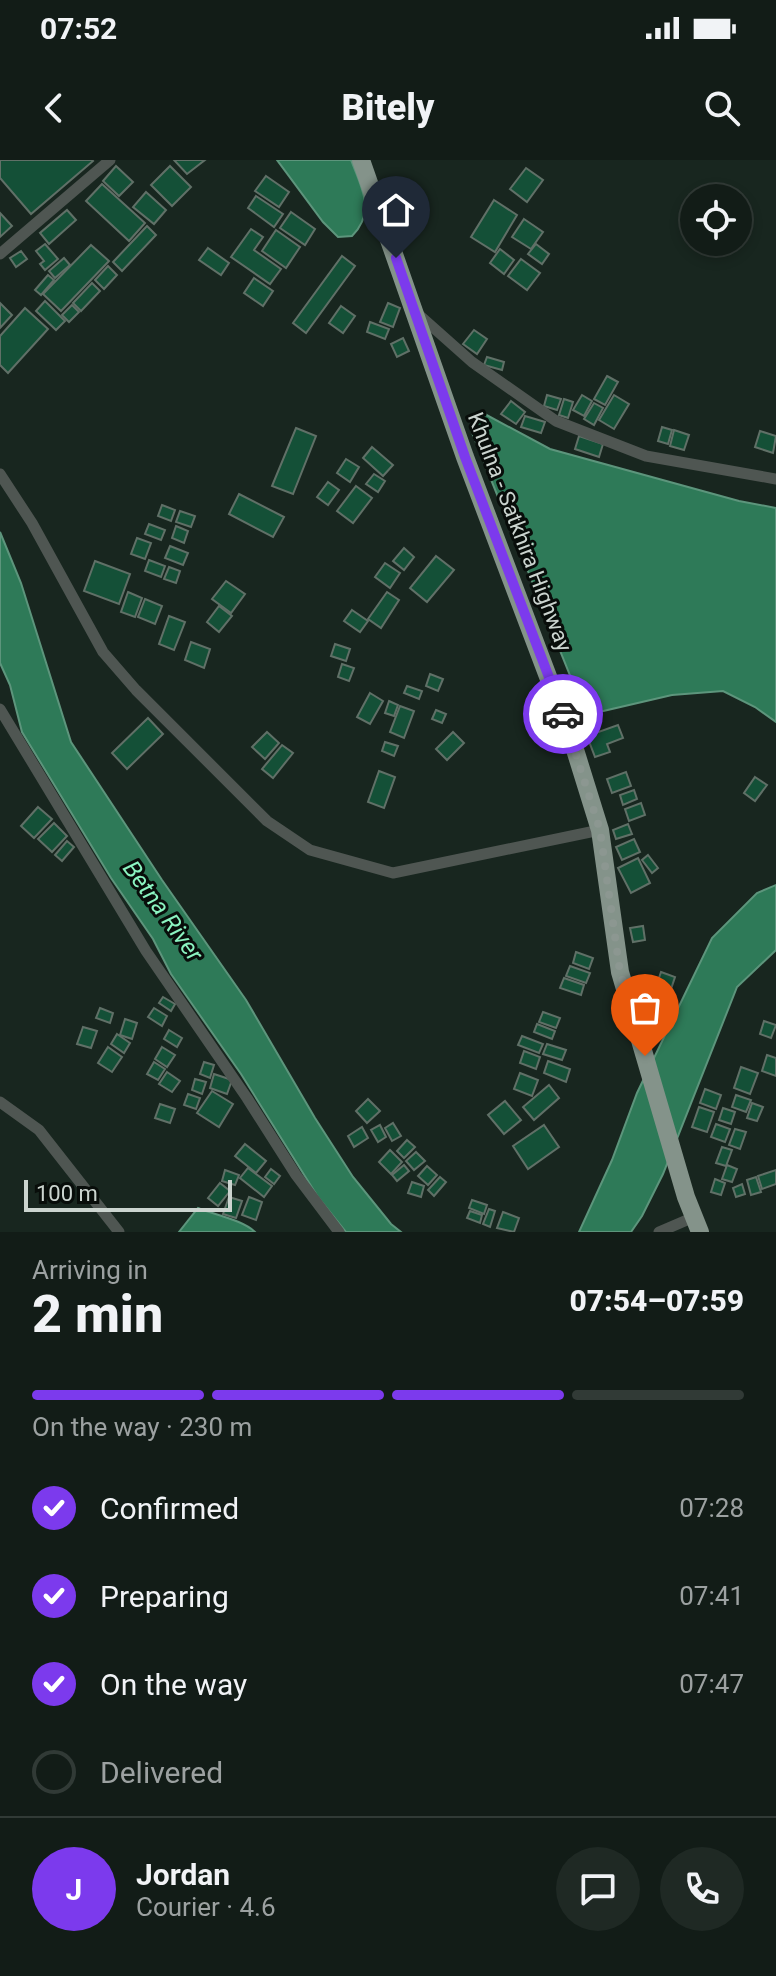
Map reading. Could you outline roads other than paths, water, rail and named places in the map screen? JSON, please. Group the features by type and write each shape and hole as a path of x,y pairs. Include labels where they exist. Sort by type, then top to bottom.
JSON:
{"highway":[{"name":"Khulna - Satkhira Highway","path":"361,160 465,457 572,740 600,830 620,972 686,1197 697,1224"}],"street":[{"path":"0,254 110,160"},
{"path":"415,312 472,362 556,421 646,456 776,479"},
{"path":"0,474 32,523 103,652 136,690 267,821 310,850 393,873 600,830"},
{"path":"0,709 146,951 296,1175 339,1232"},
{"path":"0,1102 39,1130 119,1232"},
{"path":"659,1232 697,1224"}],"water":[{"path":"277,160 351,160 365,200 364,218 352,236 338,237 323,222"},
{"path":"481,412 550,449 739,501 776,508 776,722 723,691 672,695 586,715 471,430 473,414"},
{"name":"Betna River","path":"0,532 21,583 71,742 246,1000 353,1177 401,1232 346,1232 318,1197 241,1074 171,974 153,939 111,878 22,732 10,685 0,663"},
{"path":"776,885 776,950 737,987 663,1174 642,1216 631,1232 579,1232 612,1160 637,1093 712,938 757,893"},
{"path":"198,1208 236,1221 255,1232 179,1232"}]}
